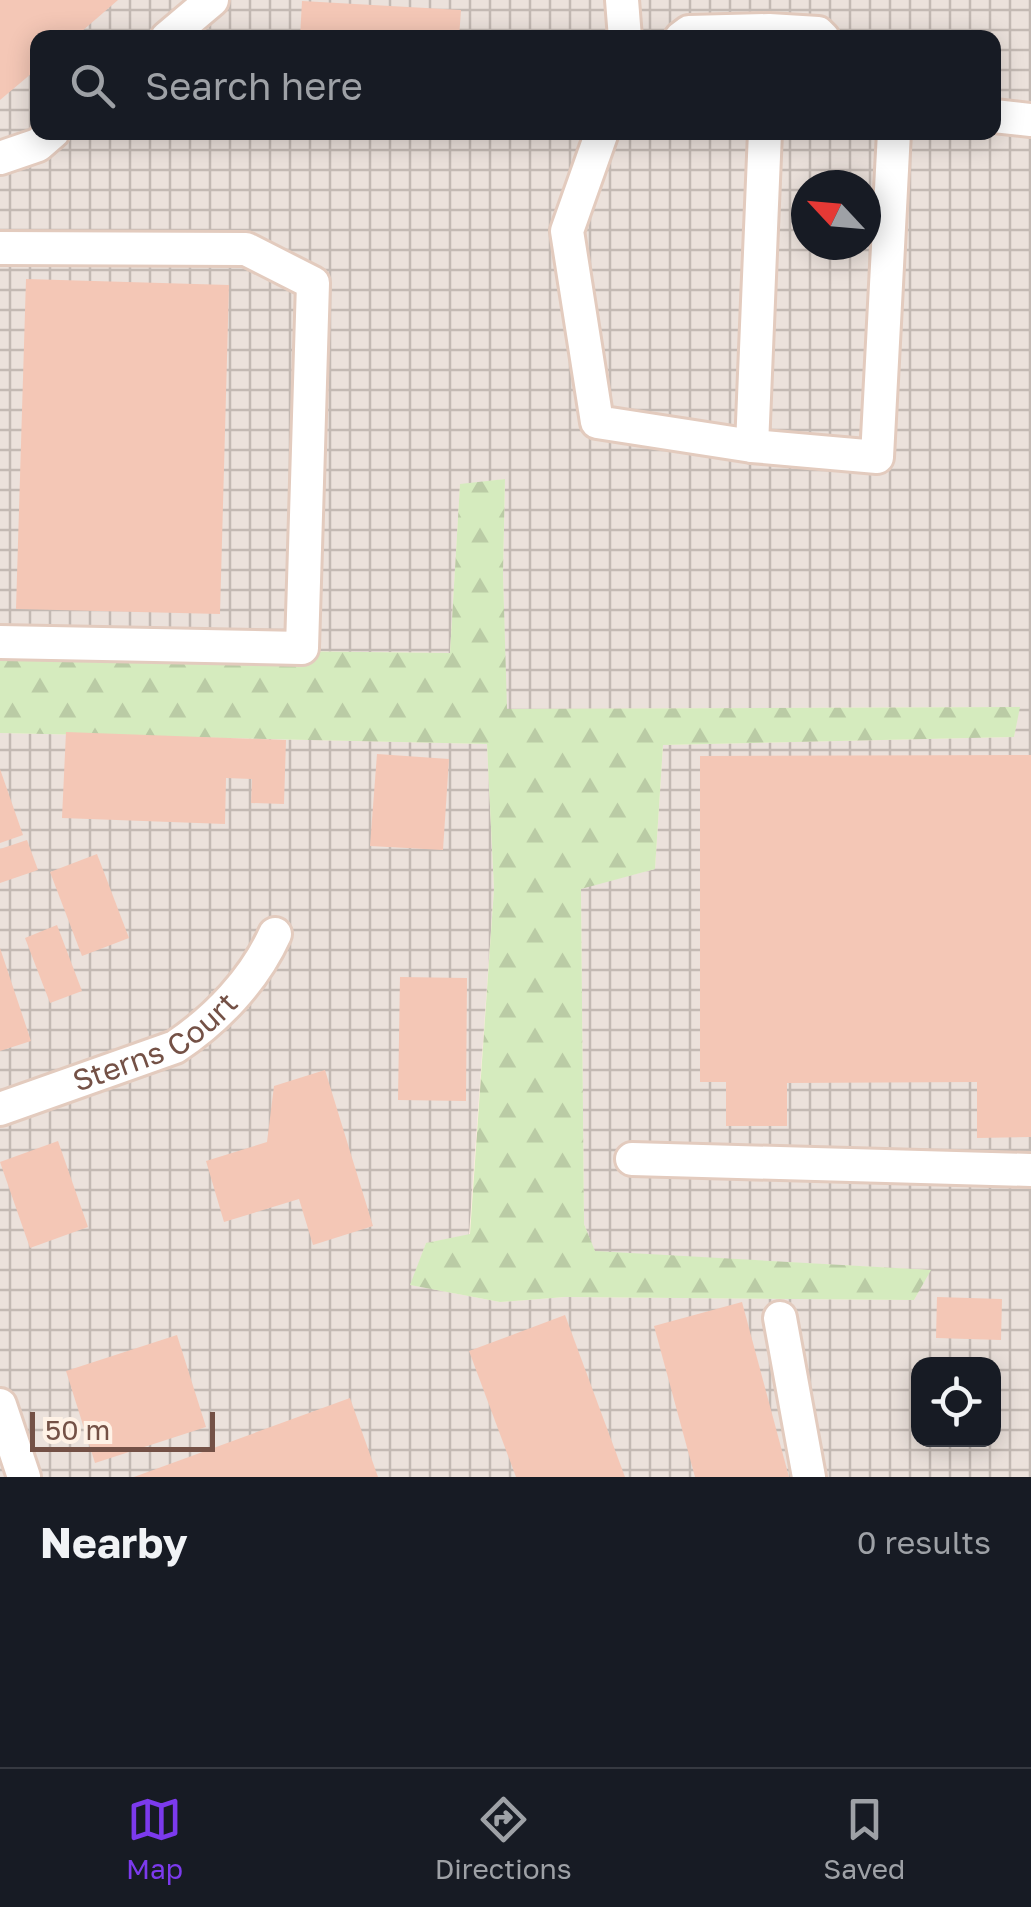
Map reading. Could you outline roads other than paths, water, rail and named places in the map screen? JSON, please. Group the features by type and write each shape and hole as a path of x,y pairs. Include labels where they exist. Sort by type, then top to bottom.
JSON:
{"street":[{"path":"176,30 212,0"},
{"path":"622,0 624,30"},
{"path":"1001,117 1031,120"},
{"path":"0,158 44,140"},
{"path":"599,140 567,231 596,422 752,446 876,457 894,140"},
{"path":"752,446 765,140"},
{"path":"0,248 246,248 313,283 302,648 0,642"},
{"name":"Sterns Court","path":"0,1109 176,1047 200,1030 232,998 252,975 276,934"},
{"path":"632,1160 1031,1170"},
{"path":"780,1318 809,1477"},
{"path":"0,1404 24,1477"}]}
